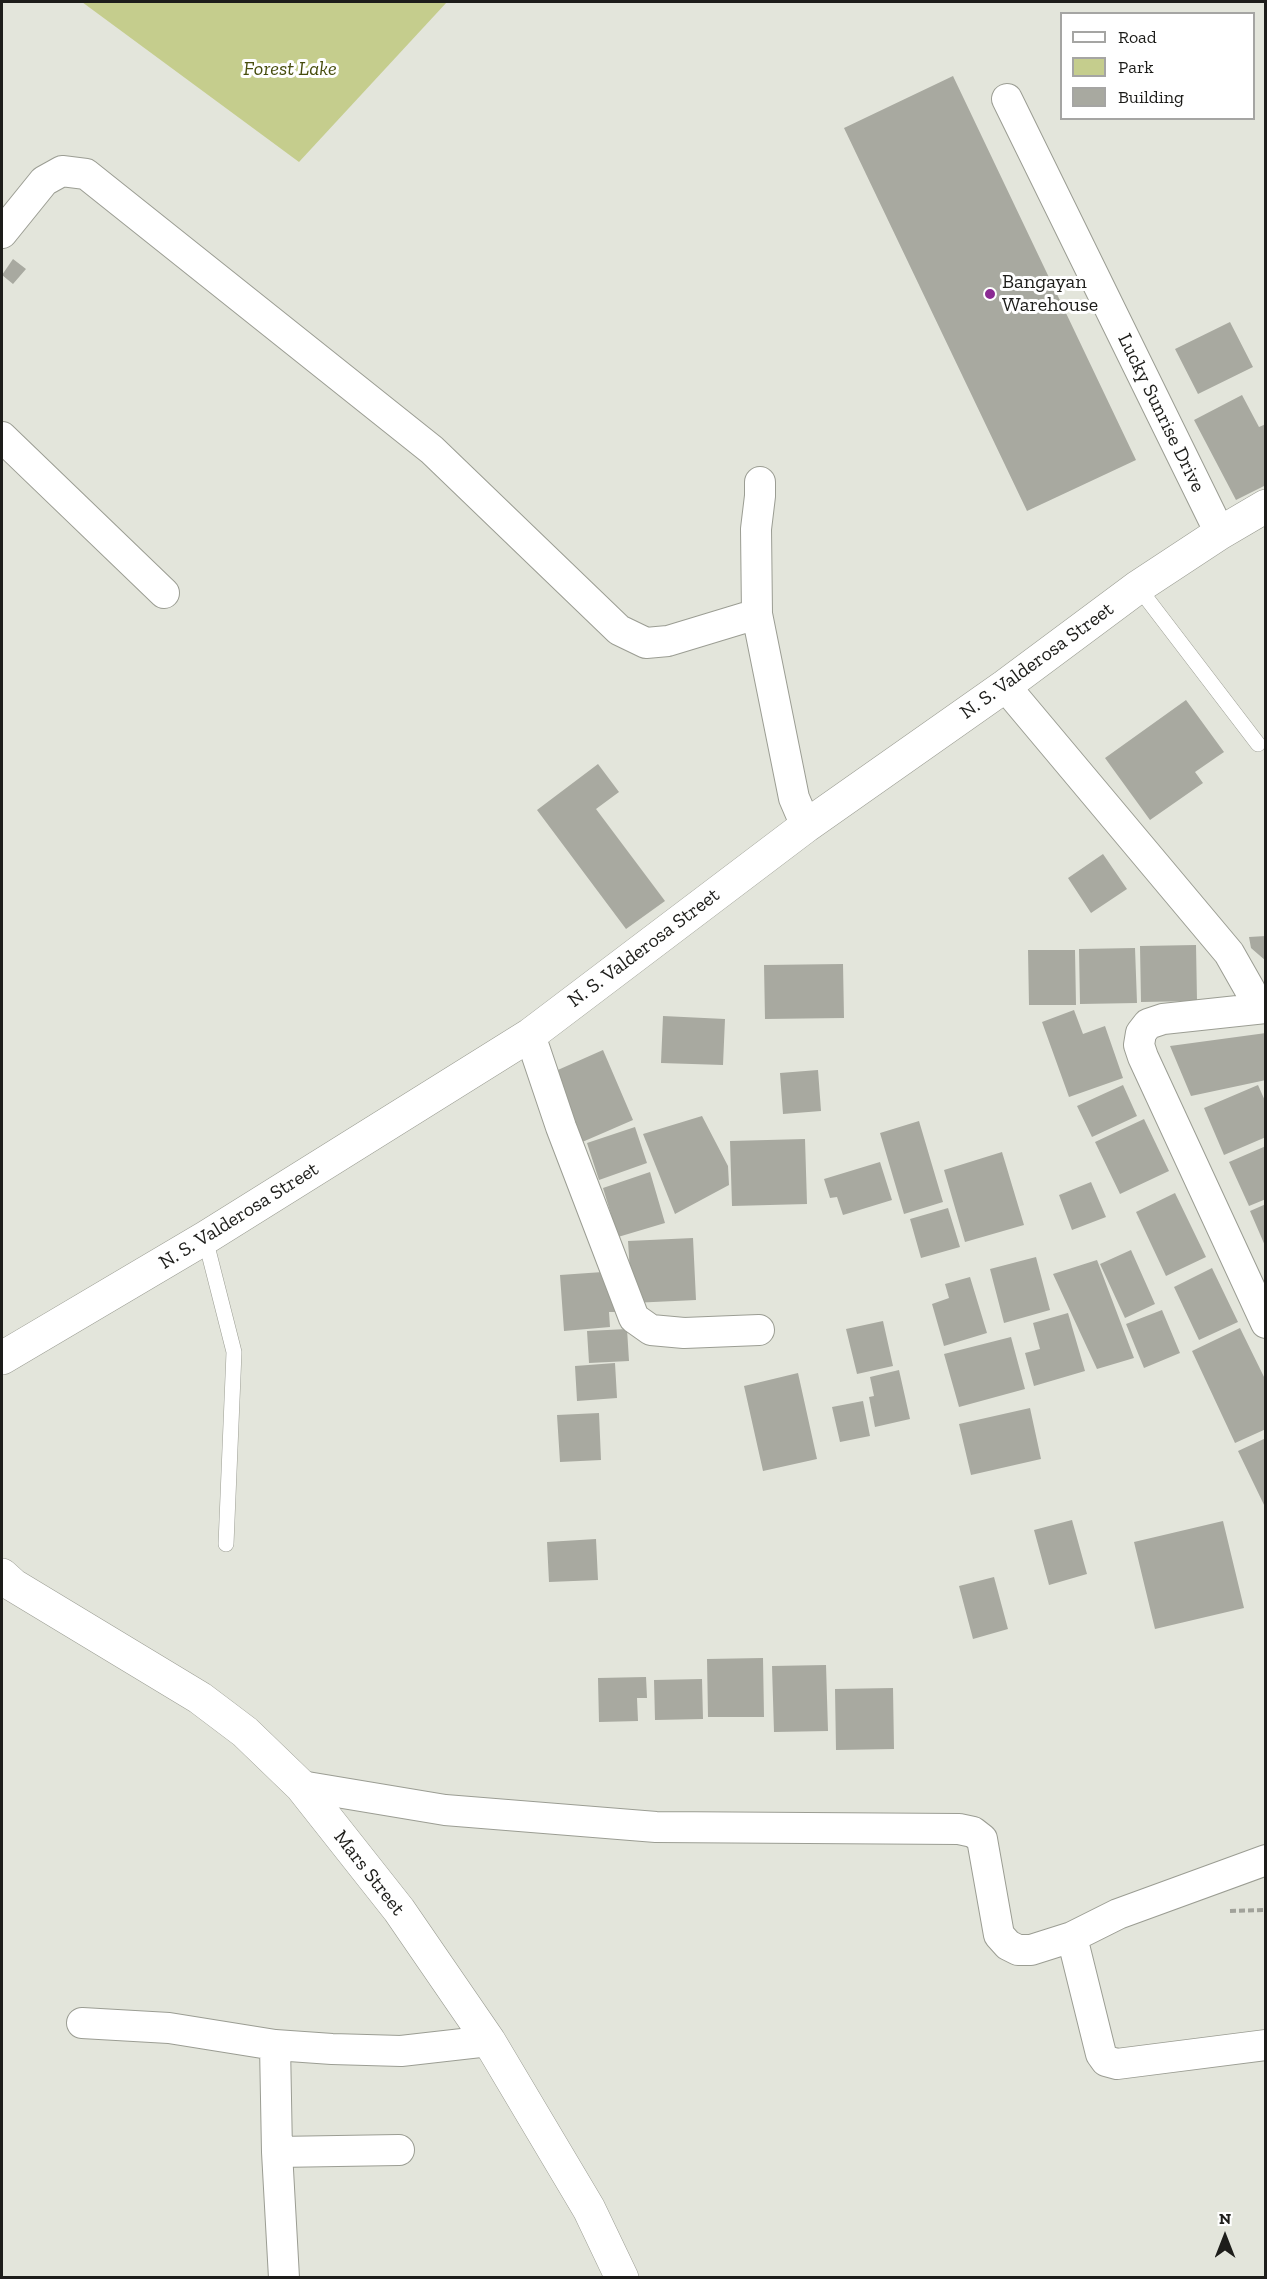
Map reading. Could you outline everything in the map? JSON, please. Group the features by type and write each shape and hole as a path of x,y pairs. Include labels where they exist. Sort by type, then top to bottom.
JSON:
{"main road":[{"name":"N. S. Valderosa Street","path":"2,1358 205,1238 530,1035 806,826 1005,686 1138,587 1266,506"},
{"name":"Mars Street","path":"2,1575 13,1585 200,1698 245,1732 301,1786 399,1910 489,2041 589,2209 622,2277"}],"street":[{"name":"Lucky Sunrise Drive","path":"1007,99 1220,533"},
{"path":"2,233 44,181 62,171 86,174 432,450 620,630 646,643 668,641 757,614"},
{"path":"2,436 164,593"},
{"path":"760,482 756,529 757,614 794,798 806,826"},
{"path":"1005,686 1228,953 1261,1009 1163,1019 1148,1024 1141,1033 1139,1045 1266,1323"},
{"path":"530,1035 561,1127 634,1318 651,1330 684,1334 759,1330"},
{"path":"301,1786 445,1810 656,1827 959,1829 973,1832 982,1839 999,1935 1008,1946 1018,1950 1031,1950 1072,1937 1118,1914 1266,1860"},
{"path":"1072,1937 1101,2054 1106,2061 1117,2064 1266,2045"},
{"path":"82,2023 169,2028 275,2045 401,2051 489,2041"},
{"path":"275,2045 276,2152 284,2277"},
{"path":"276,2152 399,2150"}],"lane":[{"path":"1138,587 1258,744"},
{"path":"205,1238 234,1352 226,1544"}],"green space":[{"name":"Forest Lake","path":"82,2 447,2 299,162"}],"building":[{"name":"Bangayan Warehouse","path":"953,76 1136,460 1027,511 844,128"},
{"path":"13,259 26,269 13,284 2,275"},
{"path":"1230,322 1253,367 1198,394 1175,349"},
{"path":"1242,395 1259,427 1266,424 1266,485 1236,500 1194,420"},
{"path":"1186,700 1224,752 1195,772 1203,783 1150,820 1105,758"},
{"path":"598,764 619,792 596,809 665,901 626,929 537,810"},
{"path":"1103,854 1127,889 1091,913 1068,878"},
{"path":"1266,936 1266,961 1251,948 1249,937"},
{"path":"1196,945 1197,1001 1141,1002 1140,946"},
{"path":"1135,948 1137,1003 1080,1004 1079,949"},
{"path":"1028,950 1075,950 1076,1005 1029,1005"},
{"path":"843,964 844,1018 765,1019 764,965"},
{"path":"1074,1010 1083,1034 1105,1026 1123,1078 1069,1097 1042,1022"},
{"path":"663,1016 725,1019 723,1065 661,1063"},
{"path":"1266,1033 1266,1080 1191,1096 1170,1046"},
{"path":"603,1050 633,1120 580,1143 551,1073"},
{"path":"818,1070 821,1111 783,1114 780,1073"},
{"path":"1123,1085 1137,1116 1092,1137 1077,1106"},
{"path":"1258,1085 1266,1103 1266,1137 1224,1155 1204,1108"},
{"path":"702,1116 728,1166 729,1185 675,1214 643,1134"},
{"path":"1144,1119 1169,1171 1120,1194 1095,1142"},
{"path":"919,1121 943,1202 904,1214 880,1133"},
{"path":"635,1127 647,1163 599,1180 587,1143"},
{"path":"805,1139 807,1204 732,1206 730,1141"},
{"path":"1266,1146 1266,1199 1249,1206 1229,1162"},
{"path":"1002,1152 1024,1225 965,1242 944,1170"},
{"path":"880,1162 892,1200 843,1215 837,1197 830,1198 824,1179"},
{"path":"650,1172 665,1223 618,1237 603,1188"},
{"path":"1091,1182 1106,1217 1072,1230 1059,1195"},
{"path":"1175,1193 1206,1257 1166,1276 1136,1212"},
{"path":"1266,1204 1266,1248 1250,1211"},
{"path":"948,1208 960,1247 921,1258 910,1219"},
{"path":"693,1238 696,1300 632,1303 628,1241"},
{"path":"1131,1250 1155,1304 1125,1318 1100,1264"},
{"path":"1036,1257 1050,1310 1004,1323 990,1269"},
{"path":"1097,1260 1134,1358 1097,1369 1053,1274"},
{"path":"1212,1268 1238,1322 1199,1340 1174,1287"},
{"path":"617,1271 620,1312 609,1312 610,1327 564,1331 560,1275"},
{"path":"970,1277 987,1333 944,1346 932,1304 949,1298 945,1284"},
{"path":"1162,1310 1180,1353 1144,1368 1126,1324"},
{"path":"1068,1313 1085,1371 1034,1386 1025,1353 1040,1349 1033,1323"},
{"path":"883,1321 893,1366 857,1374 846,1329"},
{"path":"1240,1328 1266,1381 1266,1429 1235,1443 1192,1351"},
{"path":"627,1329 629,1361 589,1363 587,1331"},
{"path":"1011,1337 1025,1389 959,1407 944,1354"},
{"path":"615,1363 617,1398 577,1401 575,1366"},
{"path":"899,1370 910,1419 875,1427 869,1397 874,1396 870,1377"},
{"path":"798,1373 817,1459 763,1471 744,1386"},
{"path":"863,1401 870,1436 840,1442 832,1407"},
{"path":"1030,1408 1041,1459 971,1475 959,1424"},
{"path":"599,1413 601,1460 560,1462 557,1415"},
{"path":"1266,1438 1266,1509 1238,1451"},
{"path":"1072,1520 1087,1574 1049,1585 1034,1530"},
{"path":"1223,1521 1244,1608 1155,1629 1134,1542"},
{"path":"596,1539 598,1580 549,1582 547,1542"},
{"path":"994,1577 1008,1629 973,1639 959,1586"},
{"path":"763,1658 764,1717 708,1717 707,1659"},
{"path":"826,1665 828,1731 774,1732 772,1666"},
{"path":"646,1677 647,1698 637,1698 638,1721 599,1722 598,1678"},
{"path":"702,1679 703,1719 655,1720 654,1680"},
{"path":"893,1688 894,1749 836,1750 835,1689"}],"place":[{"name":"Bangayan Warehouse","path":"990,294"}]}
